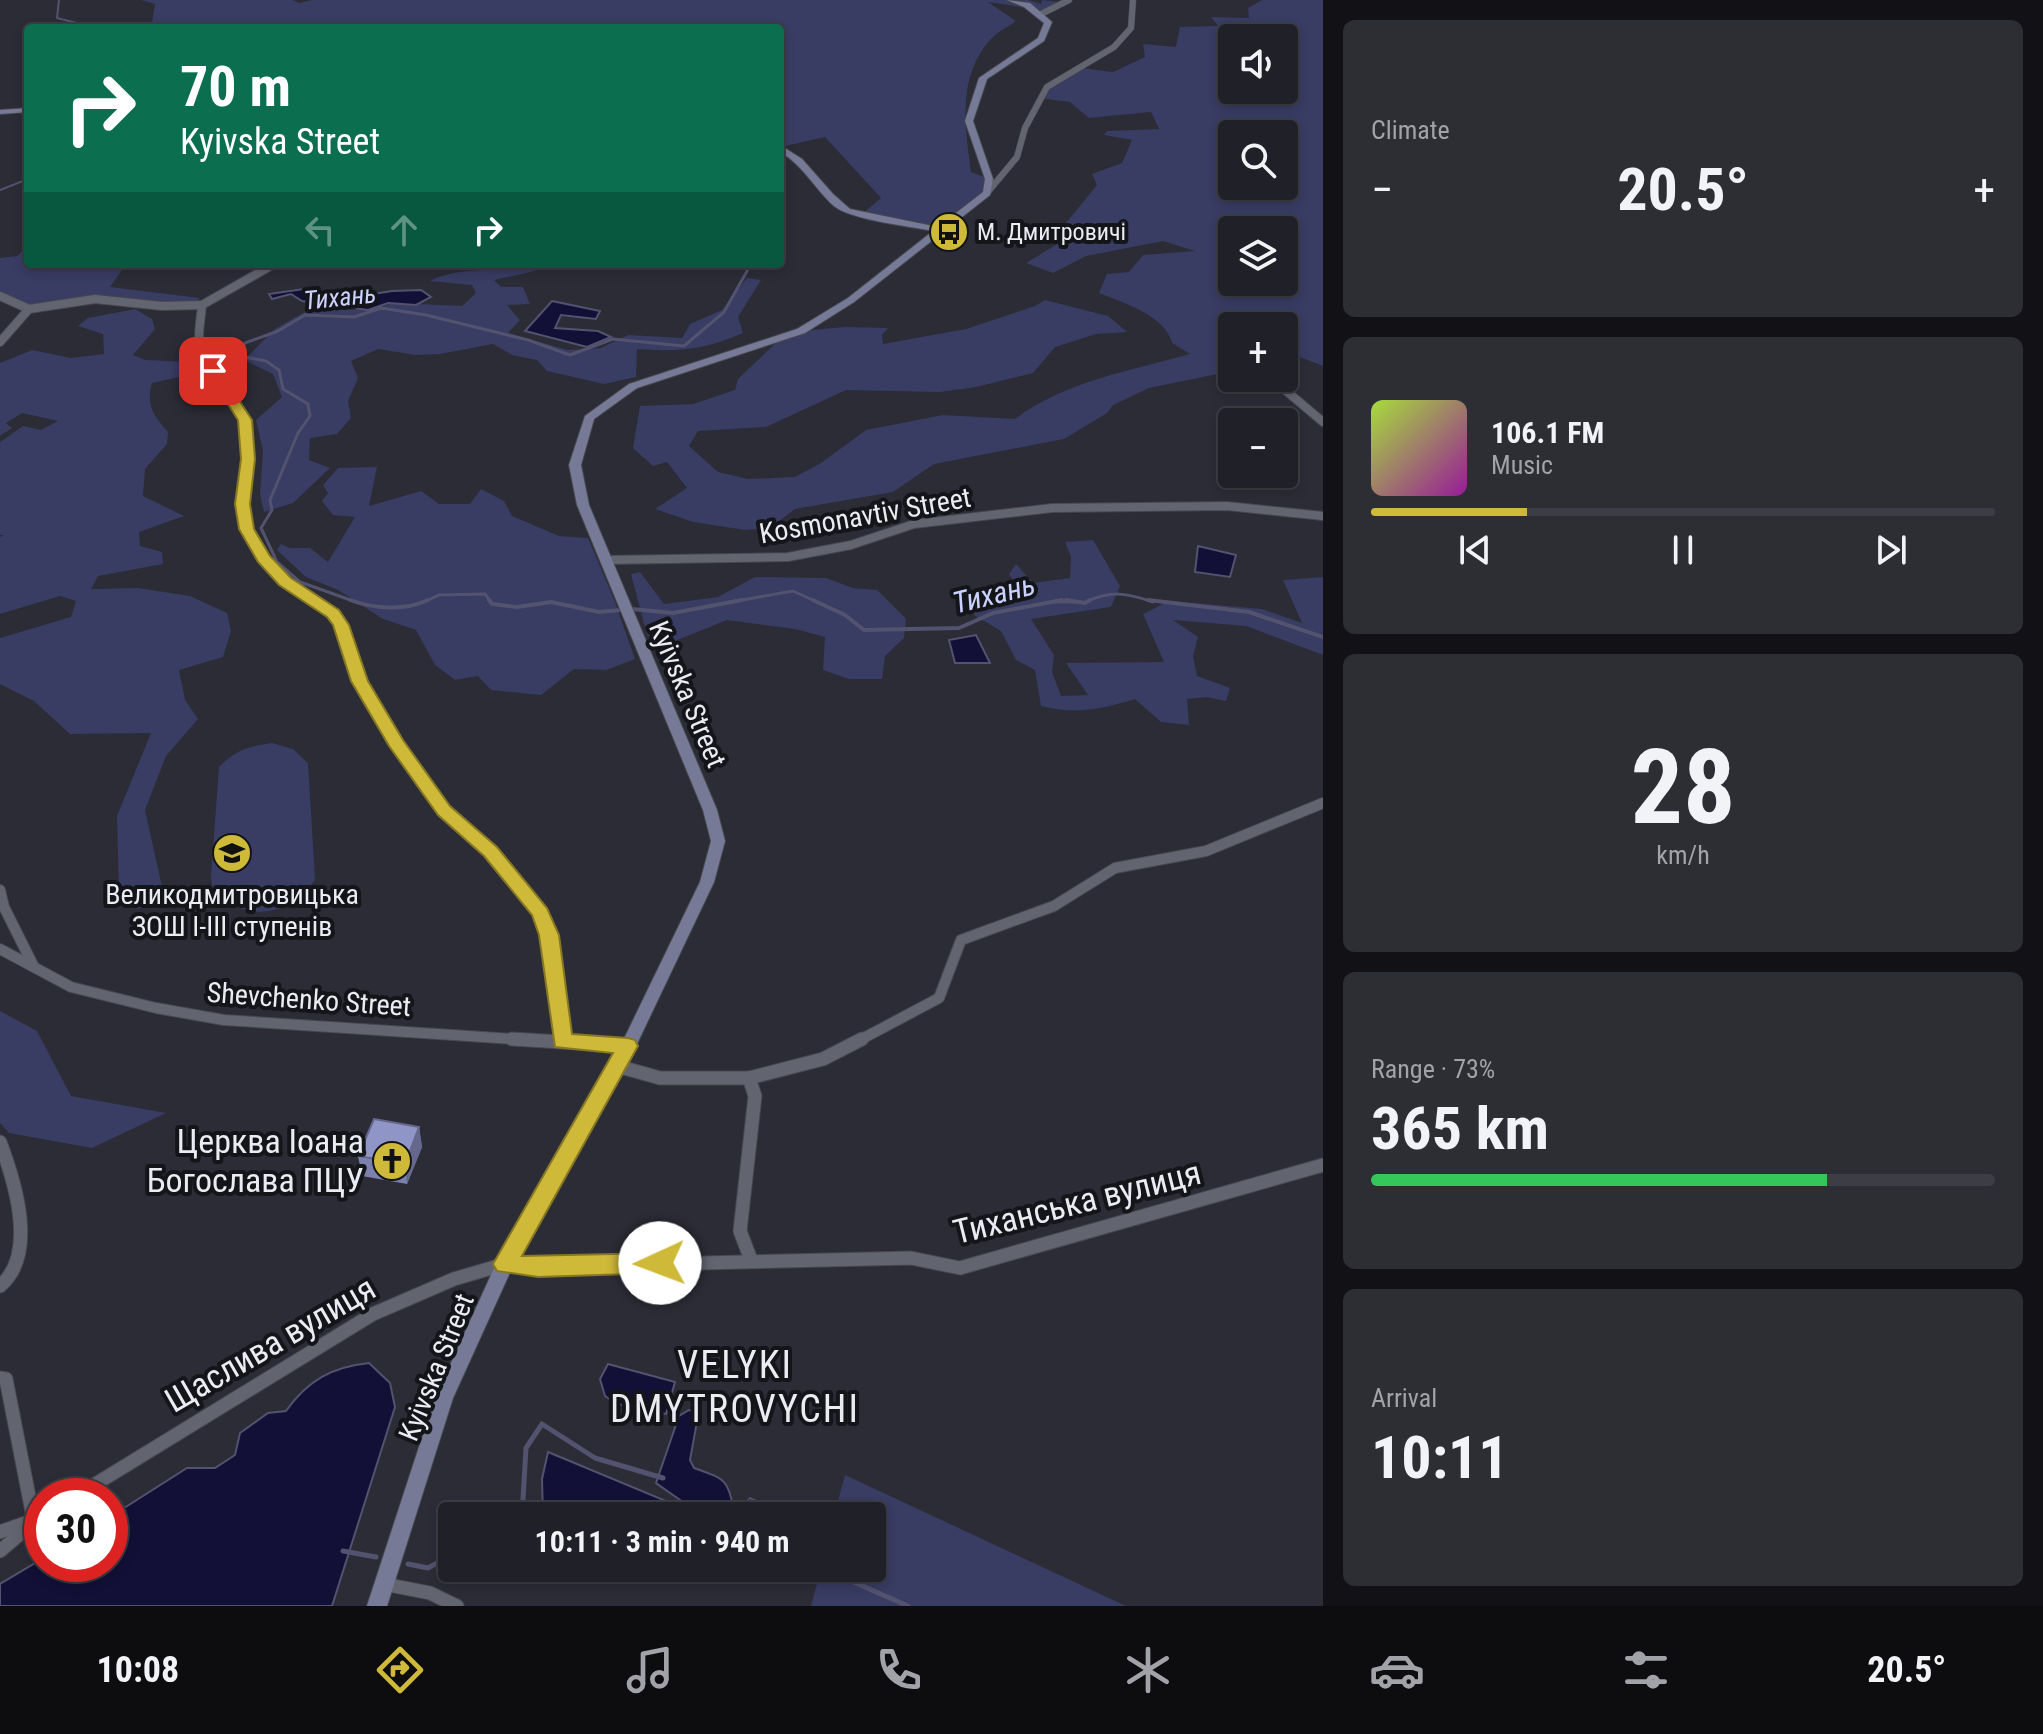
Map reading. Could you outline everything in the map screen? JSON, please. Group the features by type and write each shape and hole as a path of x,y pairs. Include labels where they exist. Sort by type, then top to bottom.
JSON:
{"main road":[{"path":"987,193 989,179 969,121 983,78 1041,39 1048,22 1027,5 1011,0"},
{"path":"0,112 24,110"},
{"path":"784,150 791,153 836,204 847,211 941,230"},
{"name":"Kyivska Street","path":"377,1606 444,1398 505,1264 628,1046 707,882 718,841 710,810 583,505 575,465 589,418 633,386 801,331 851,300 987,193"}],"street":[{"path":"1039,15 1069,0"},
{"path":"987,193 1017,157 1025,128 1047,87 1114,47 1131,28 1133,0"},
{"path":"0,296 29,309 95,299 162,306 202,305 267,268"},
{"path":"202,305 200,349 245,420 248,459 242,504 247,529 264,558 285,582 333,614 341,625 360,681 396,742 444,810 490,851 541,912 549,935 562,1041"},
{"path":"0,342 29,309"},
{"path":"1288,392 1323,422"},
{"name":"Kosmonavtiv Street","path":"605,560 788,557 851,545 914,524 1052,508 1227,506 1323,516"},
{"path":"617,1066 660,1078 749,1078 823,1059 939,998 961,940 1054,906 1115,868 1206,851 1323,803"},
{"path":"0,890 4,907 34,967"},
{"name":"Shevchenko Street","path":"0,949 71,987 156,1008 224,1020 628,1046"},
{"path":"749,1078 755,1096 740,1231 751,1260"},
{"path":"0,1142 15,1198 19,1259 8,1281 0,1286"},
{"name":"Тиханська вулиця","path":"505,1264 538,1267 911,1258 960,1268 1323,1165"},
{"name":"Щаслива вулиця","path":"105,1478 373,1314 454,1279 505,1264"},
{"path":"0,1378 6,1379 29,1478"},
{"path":"0,1532 24,1524"},
{"path":"0,1551 24,1531"},
{"path":"384,1584 430,1593 457,1606"}],"shaded area":[{"path":"141,0 293,0 299,3 312,0 1061,2 1047,11 988,2 1016,21 990,40 979,54 968,86 966,120 971,172 989,179 987,193 941,230 862,214 881,198 825,137 784,146 784,24 152,24 155,4"},
{"path":"1262,0 1323,0 1323,366 1298,356 1298,312 1218,312 1218,374 1149,388 1113,405 1107,413 1064,439 934,464 893,492 795,509 770,528 745,530 693,522 655,509 687,488 667,462 653,466 633,448 640,406 693,404 735,390 738,379 781,338 801,331 845,327 888,328 882,335 883,344 966,329 1045,300 1108,316 1127,332 1096,334 1055,347 1033,373 976,387 940,392 846,390 766,427 698,431 689,446 718,472 748,479 795,477 821,463 866,430 943,415 1015,419 1034,406 1077,386 1190,354 1172,343 1168,333 1152,318 1099,293 1107,274 1129,272 1143,255 1195,251 1163,241 1086,256 1053,273 1026,263 1072,235 1065,224 1097,185 1092,174 1122,163 1132,140 1104,135 1107,131 1159,129 1151,112 1089,118 1070,102 1040,98 1047,87 1081,68 1113,72 1145,57 1143,44 1176,47 1180,27 1218,26 1211,17 1249,18 1248,8"},
{"path":"24,250 24,268 123,268 110,287 200,298 194,303 142,307 118,298 49,306 26,304 0,292 0,258 17,256"},
{"path":"497,268 540,268 494,280 501,287 523,287 530,304 507,305 520,320 508,333 568,350 601,348 628,335 682,338 690,324 722,310 747,278 761,280 738,317 743,333 691,348 637,349 636,377 604,384 547,371 537,360 512,355 493,344 440,354 416,355 378,349 351,361 358,378 348,401 351,418 337,434 310,438 309,460 330,468 293,503 264,512 260,494 263,451 256,420 282,397 273,374 244,360 275,329 310,309 368,310 395,303 462,306 476,293 472,285 430,281 451,274"},
{"path":"135,309 152,319 155,329 133,355 145,360 189,362 188,375 152,383 152,409 168,432 167,444 145,469 143,496 184,516 139,532 140,546 162,552 163,564 98,576 91,589 138,588 190,596 227,613 231,631 223,657 179,670 185,700 198,719 166,756 145,810 163,891 174,902 136,909 119,890 117,816 151,733 70,734 34,701 0,684 0,638 71,617 76,601 60,596 0,614 0,537 4,535 0,535 0,442 23,426 41,430 58,421 22,413 6,423 12,428 0,436 0,363 32,350 71,358 104,354 103,334 78,326 88,318"},
{"path":"377,467 369,506 421,491 439,504 470,504 481,489 504,501 512,516 559,536 588,538 635,659 606,670 574,669 541,695 491,690 478,676 455,680 435,665 416,630 383,619 338,590 306,577 277,550 281,544 290,548 310,548 328,562 355,517 333,515 322,501 328,493 323,485 338,468"},
{"path":"1093,540 1120,586 1111,607 1031,619 1054,655 1052,672 1061,696 1088,695 1066,663 1164,662 1143,614 1169,601 1262,609 1302,623 1283,580 1323,577 1323,655 1246,626 1173,620 1198,637 1193,656 1197,676 1230,688 1226,701 1206,697 1187,699 1189,725 1161,722 1135,699 1088,710 1041,706 1035,670 1016,660 1001,631 974,615 972,601 1015,583 1009,574 1016,564 1033,583 1070,578 1071,557 1065,542"},
{"path":"640,572 664,604 718,597 755,577 826,578 853,588 877,590 906,619 904,638 885,656 882,679 849,679 823,670 825,637 795,629 727,620 665,645 647,635 631,574"},
{"path":"272,743 293,749 308,763 315,880 292,902 280,908 254,911 227,902 213,893 211,876 219,767 243,750"},
{"path":"0,1011 37,1031 71,1096 166,1113 92,1148 9,1133 0,1123"},
{"path":"845,1475 1126,1606 811,1606 817,1582 886,1582 886,1502 838,1502"}],"water":[{"path":"304,289 311,295 337,294 349,298 421,290 431,297 416,305 388,303 368,310 302,301 291,294 272,299 269,294"},
{"path":"552,301 600,311 596,319 561,315 555,328 598,331 611,337 587,347 525,331"},
{"path":"1198,546 1236,555 1230,577 1195,572"},
{"path":"976,635 990,663 955,663 949,640"},
{"path":"369,1363 390,1383 395,1407 332,1606 0,1606 0,1584 24,1570 24,1582 128,1582 128,1506 187,1468 215,1468 235,1455 240,1433 268,1413 286,1411 312,1383 344,1368"},
{"path":"608,1364 675,1382 666,1414 626,1406 605,1396 600,1379"},
{"path":"689,1410 698,1416 690,1460 694,1468 726,1484 732,1502 683,1502 656,1483 679,1416"},
{"path":"548,1452 666,1501 543,1502 542,1479"}],"building":[{"path":"374,1119 419,1127 405,1164 358,1156"}],"waterway":[{"path":"59,0 57,18 81,24"},
{"name":"Тихань","path":"0,190 24,181"},
{"name":"Тихань","path":"352,600 300,582 277,562 261,528 272,510 270,500 298,433 310,416 308,404 283,389 279,370 266,361 239,356 245,343 278,331 305,315 354,317 381,308 426,315 528,340 570,355 613,339 684,346 724,312 749,268"},
{"name":"Тихань","path":"738,601 793,591 817,602"},
{"name":"Тихань","path":"424,602 439,595 485,594 491,602"},
{"name":"Тихань","path":"1088,601 1119,594 1153,602"},
{"name":"Тихань","path":"352,600 389,608 428,600"},
{"name":"Тихань","path":"352,600 356,602"},
{"name":"Тихань","path":"489,600 492,604 517,607 551,602"},
{"name":"Тихань","path":"738,601 742,600"},
{"name":"Тихань","path":"813,600 845,615 864,630 959,628 993,613 1062,600"},
{"name":"Тихань","path":"1066,600 1079,602"},
{"name":"Тихань","path":"1148,600 1249,612 1323,637"},
{"name":"Тихань","path":"632,609 673,613 738,601"},
{"name":"Тихань","path":"731,602 738,601"},
{"name":"Тихань","path":"1079,602 1088,601"},
{"name":"Тихань","path":"551,602 599,612 621,610"},
{"name":"Тихань","path":"1052,602 1079,602"},
{"name":"Тихань","path":"523,1502 526,1448 542,1424 595,1458 663,1478"},
{"name":"Тихань","path":"343,1551 376,1557"},
{"name":"Тихань","path":"408,1564 428,1568 438,1563"},
{"name":"Тихань","path":"854,1582 908,1606"}],"place":[{"name":"М. Дмитровичі","path":"949,232"},
{"name":"Великодмитровицька ЗОШ І-ІІІ ступенів","path":"232,853"},
{"name":"Церква Іоана Богослава ПЦУ","path":"392,1161"}],"district":[{"name":"VELYKI DMYTROVYCHI","path":"735,1387"}],"route":[{"path":"213,371 245,420 248,459 242,504 247,529 264,558 285,582 333,614 341,625 360,681 396,742 444,810 490,851 541,912 549,935 562,1041 628,1046 505,1264 538,1267 660,1263"}]}
